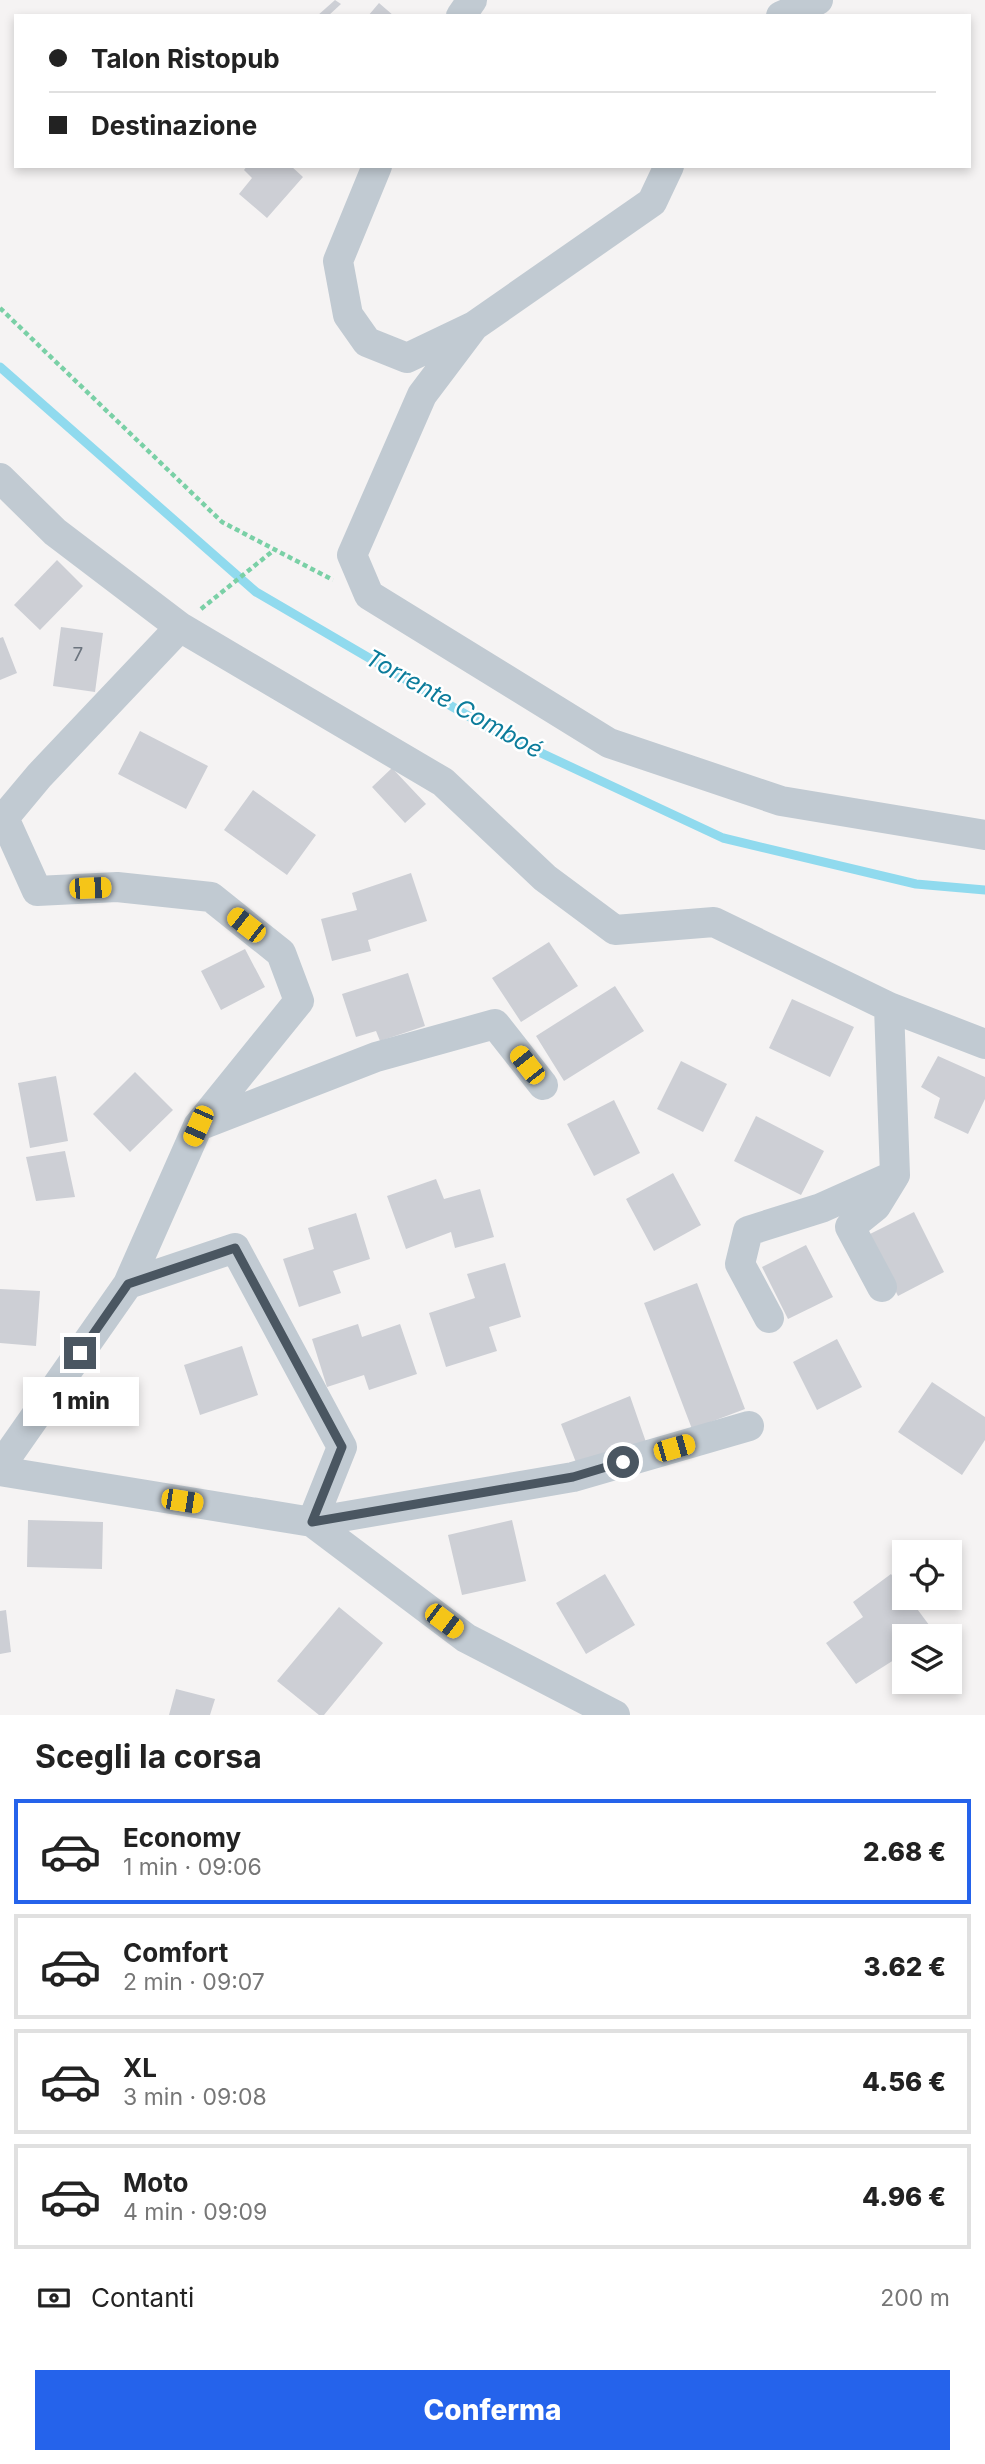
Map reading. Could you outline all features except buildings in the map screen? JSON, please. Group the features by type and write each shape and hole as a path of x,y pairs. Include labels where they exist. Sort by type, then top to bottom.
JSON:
{"street":[{"path":"786,14 818,0"},
{"path":"376,168 338,261 348,314 367,342 407,358 474,326 652,202 668,168"},
{"path":"474,326 422,395 352,555 369,595 609,743 781,802 985,835"},
{"path":"0,478 55,532 180,627 443,782 545,878 615,930 714,922 889,1007 985,1044"},
{"path":"180,627 2,817 37,891 117,887 211,897 281,953 299,1001 198,1126 128,1284 0,1469 312,1522 573,1477 749,1426"},
{"path":"882,1287 850,1227 876,1206 895,1175 889,1007"},
{"path":"198,1126 376,1056 495,1024 543,1085"},
{"path":"769,1318 740,1264 748,1231 821,1208 895,1175"},
{"path":"128,1284 235,1248 342,1447 312,1522"},
{"path":"312,1522 466,1637 615,1715"}],"path":[{"path":"0,309 222,522 321,575 369,595"},
{"path":"180,627 274,550"}],"waterway":[{"name":"Torrente Comboé","path":"0,367 256,592 494,731 723,838 916,884 985,890"}],"route":[{"path":"80,1353 128,1284 235,1248 342,1447 312,1522 573,1477 623,1462"}]}
